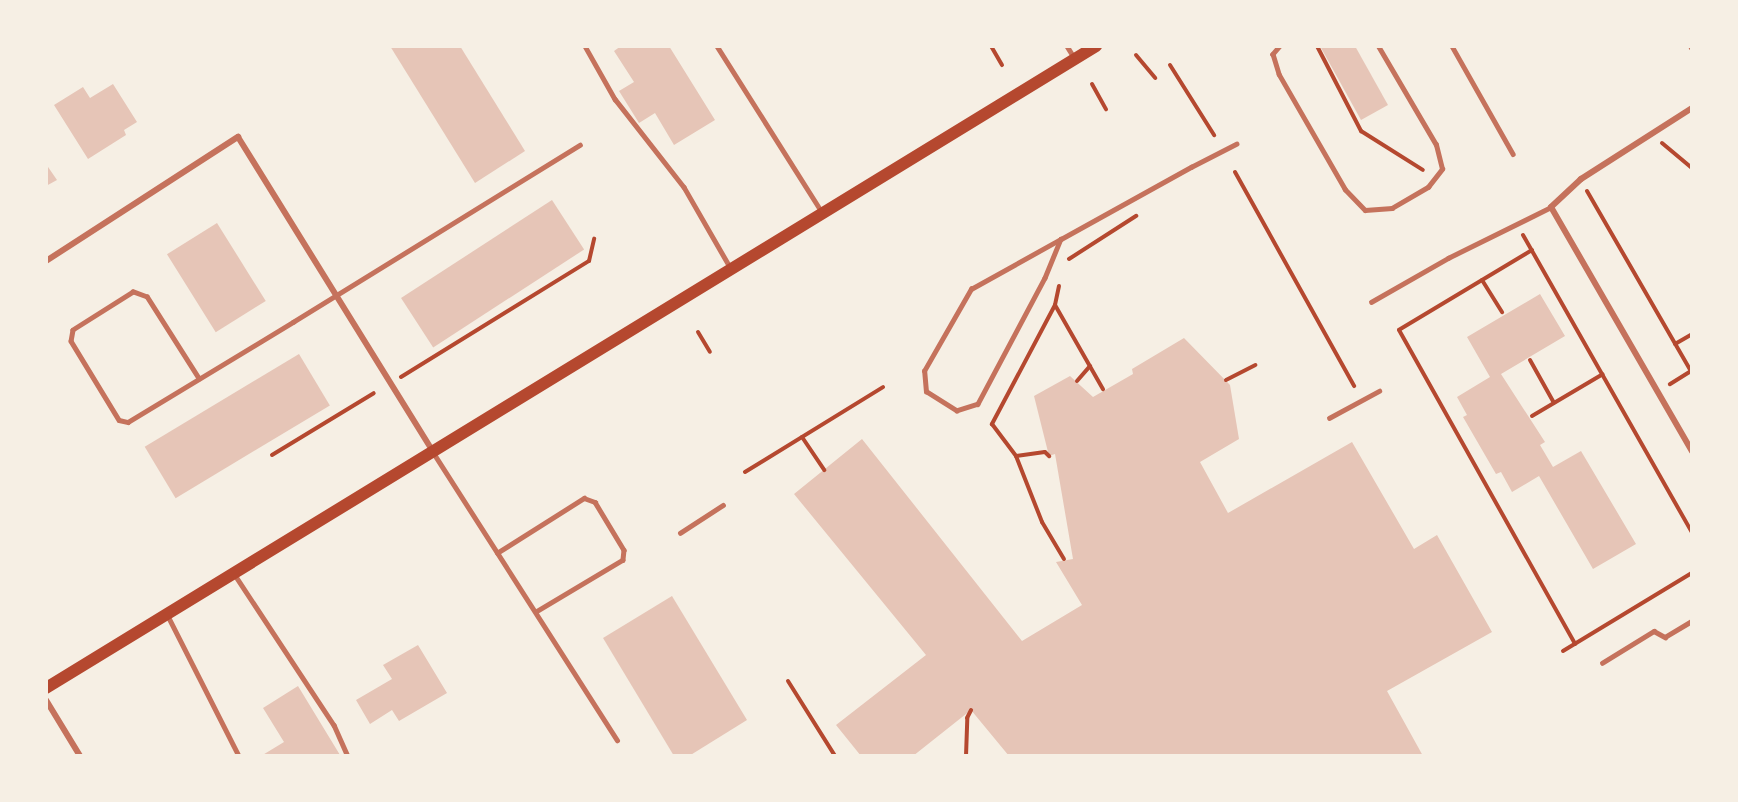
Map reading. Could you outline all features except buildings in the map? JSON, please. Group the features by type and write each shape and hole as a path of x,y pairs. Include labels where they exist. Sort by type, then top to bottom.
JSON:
{"main road":[{"path":"46,688 824,215 1096,46"}],"street":[{"path":"1692,108 1581,179 1551,207 1692,451"},
{"path":"46,261 238,137 433,452"},
{"path":"46,700 80,756"}],"lane":[{"path":"585,46 615,99 684,187 732,270"},
{"path":"717,46 824,215"},
{"path":"1067,46 1075,59"},
{"path":"1280,46 1273,54 1279,74 1345,189 1365,210 1392,208 1428,187 1442,169 1436,145 1378,46"},
{"path":"1452,46 1513,154"},
{"path":"1061,239 1045,278 978,404 957,411 926,392 924,371 971,289 1061,239 1236,144"},
{"path":"199,378 147,297 133,292 73,330 71,341 119,420 128,422 580,145"},
{"path":"1371,302 1448,258 1551,207"},
{"path":"1329,418 1379,391"},
{"path":"433,452 617,740"},
{"path":"497,553 584,498 595,502 624,550 622,560 536,612"},
{"path":"680,533 723,505"},
{"path":"234,574 334,725 348,756"},
{"path":"167,614 239,756"},
{"path":"1602,663 1654,632 1665,637 1692,621"}],"path":[{"path":"991,46 1002,65"},
{"path":"1317,46 1361,132 1435,177"},
{"path":"1136,55 1155,78"},
{"path":"1170,65 1214,135"},
{"path":"1092,84 1106,109"},
{"path":"1662,142 1692,168"},
{"path":"1235,172 1354,387"},
{"path":"1587,190 1691,371 1657,391"},
{"path":"1063,262 1143,212"},
{"path":"1521,232 1692,532"},
{"path":"400,377 589,261 594,239"},
{"path":"1532,250 1399,330 1575,644"},
{"path":"1482,280 1502,312"},
{"path":"1059,284 1055,305 992,424 1016,456 1042,522 1064,559"},
{"path":"1055,305 1103,389"},
{"path":"698,332 710,352"},
{"path":"1676,344 1692,334"},
{"path":"1530,360 1554,403"},
{"path":"1226,380 1255,365"},
{"path":"1077,381 1090,366"},
{"path":"1532,416 1603,374"},
{"path":"746,472 883,387"},
{"path":"272,455 374,393"},
{"path":"802,437 824,470"},
{"path":"1016,456 1045,452 1049,456"},
{"path":"1563,651 1692,573"},
{"path":"788,681 835,756"},
{"path":"966,756 967,718 971,710"}]}
